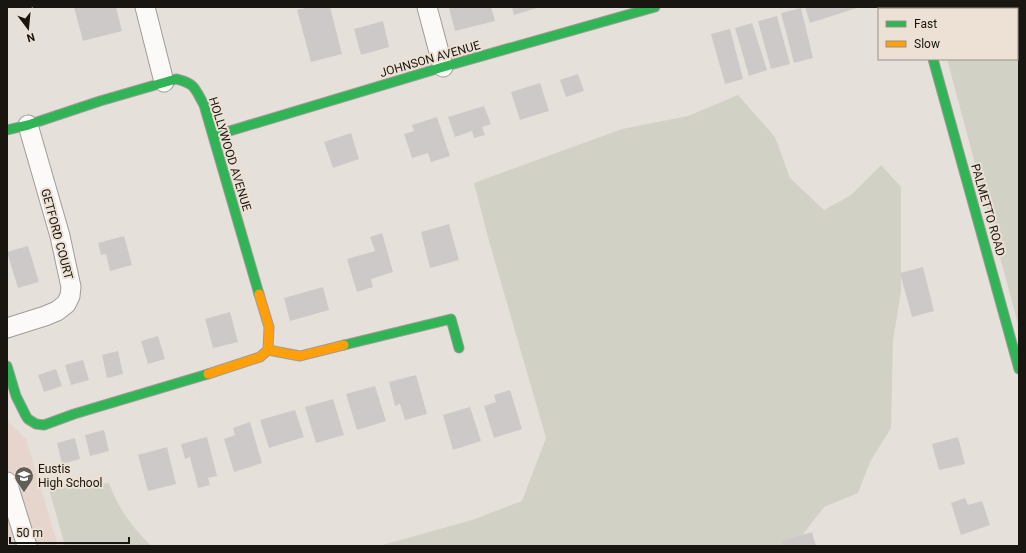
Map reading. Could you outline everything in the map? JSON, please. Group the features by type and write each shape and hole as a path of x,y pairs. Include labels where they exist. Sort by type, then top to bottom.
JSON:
{"street":[{"path":"145,7 164,82"},
{"path":"427,7 444,67"},
{"name":"JOHNSON AVENUE","path":"213,136 444,67 655,7"},
{"name":"PALMETTO ROAD","path":"933,60 1019,369"},
{"name":"HOLLYWOOD AVENUE","path":"7,130 28,125 164,82 176,80 185,81 193,85 204,104 269,327 268,350"},
{"name":"GETFORD COURT","path":"7,328 57,311 66,304 70,296 71,287 60,236 28,125"},
{"path":"7,366 16,396 26,416 36,424 44,424 235,366 260,357 268,350 300,356 451,320 459,348"},
{"path":"7,482 27,546"}],"shaded area":[{"path":"1018,12 1019,328 947,60 1018,60"},
{"path":"738,95 775,137 790,178 824,210 851,195 881,165 901,187 901,292 893,340 891,428 870,462 858,493 824,507 794,546 379,546 472,520 522,501 546,438 489,241 474,183 622,129 688,116"},
{"name":"Eustis High School","path":"7,417 9,423 26,439 58,546 7,546"},
{"path":"109,483 126,517 151,546 65,546 49,489"}],"building":[{"path":"74,7 116,7 122,31 83,41"},
{"path":"310,7 330,7 342,54 311,62 297,10"},
{"path":"491,7 495,21 455,31 449,8"},
{"path":"512,7 540,7 514,15"},
{"path":"805,7 860,7 810,23"},
{"path":"801,8 813,58 794,63 781,13"},
{"path":"777,16 790,64 771,69 758,21"},
{"path":"383,21 389,47 361,55 354,29"},
{"path":"752,23 767,70 749,76 735,28"},
{"path":"730,29 743,79 725,84 711,34"},
{"path":"578,74 584,91 566,97 560,80"},
{"path":"540,83 549,111 520,120 511,92"},
{"path":"484,106 491,124 482,127 485,135 474,138 472,131 455,137 448,117"},
{"path":"437,117 450,156 431,162 428,153 412,158 404,134 414,131 412,125"},
{"path":"351,133 359,159 333,168 324,142"},
{"path":"449,224 459,260 430,268 421,232"},
{"path":"382,233 393,272 371,279 373,287 357,292 347,259 375,251 370,237"},
{"path":"124,236 132,265 110,271 106,254 101,255 98,243"},
{"path":"28,246 39,282 18,288 7,252"},
{"path":"923,267 934,311 912,317 900,273"},
{"path":"323,287 329,310 290,321 284,298"},
{"path":"230,312 238,342 213,348 205,319"},
{"path":"158,336 165,359 148,364 141,341"},
{"path":"118,351 123,374 107,378 102,355"},
{"path":"83,360 89,380 71,385 65,365"},
{"path":"56,369 62,386 44,392 38,375"},
{"path":"416,375 427,414 405,420 400,404 395,406 389,382"},
{"path":"375,386 386,421 357,430 346,394"},
{"path":"510,390 522,429 494,438 484,406 496,402 494,395"},
{"path":"333,399 344,435 316,443 305,407"},
{"path":"470,407 481,441 453,450 443,415"},
{"path":"295,410 304,437 269,448 260,420"},
{"path":"250,422 262,463 234,472 224,439 235,435 233,428"},
{"path":"104,430 109,451 90,456 85,435"},
{"path":"207,437 217,476 208,478 210,485 198,488 190,457 185,459 181,444"},
{"path":"958,437 965,464 939,470 932,444"},
{"path":"75,438 80,459 62,464 57,443"},
{"path":"167,447 176,484 148,491 138,455"},
{"path":"965,498 968,505 982,501 990,525 961,535 951,503"},
{"path":"812,532 816,546 783,546 782,541"}],"traffic: fast":[{"path":"213,136 443,67 655,7"},
{"path":"933,60 1019,369"},
{"path":"7,130 28,125 100,101 176,79 187,82 194,88 204,105 259,294"},
{"path":"344,345 451,319 459,348"},
{"path":"7,366 16,396 26,416 36,424 44,425 74,414 208,374"}],"traffic: slow":[{"path":"259,294 269,327 268,350"},
{"path":"208,374 260,357 268,350 300,356 344,345"}],"place":[{"name":"Eustis High School","path":"24,493"}]}
